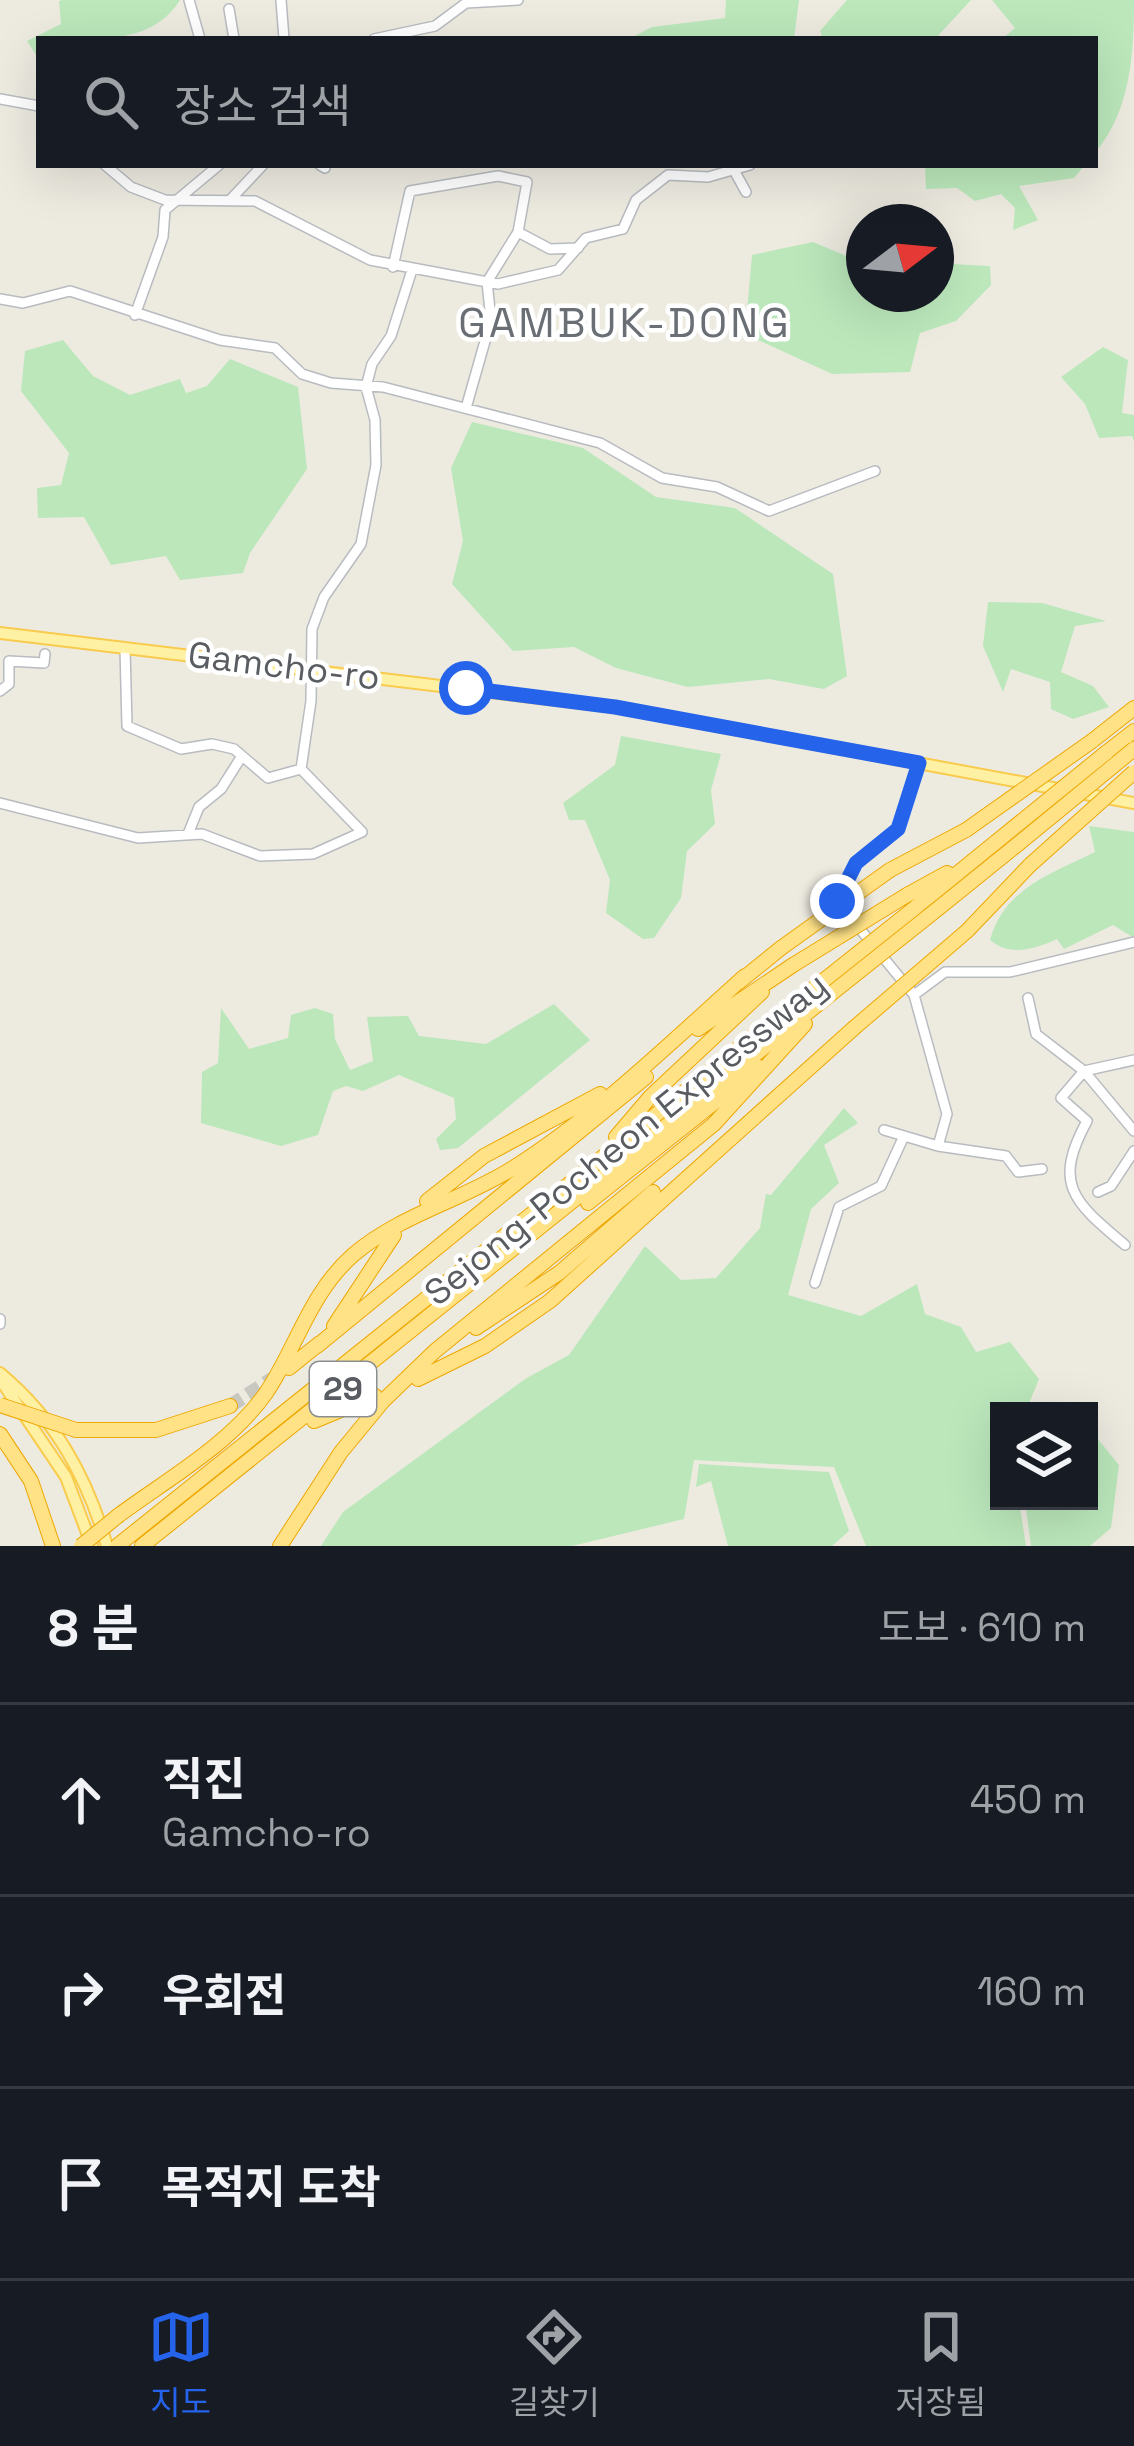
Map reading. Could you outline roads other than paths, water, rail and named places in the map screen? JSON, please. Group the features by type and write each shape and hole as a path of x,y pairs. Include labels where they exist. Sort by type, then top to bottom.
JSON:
{"highway":[{"path":"427,1201 484,1156 589,1103 781,948 890,870 966,830 1134,708"},
{"name":"Sejong-Pocheon Expressway","path":"117,1546 140,1541 273,1444 472,1286 827,987 912,901 990,848 1134,731"},
{"name":"Sejong-Pocheon Expressway","path":"140,1541 596,1161 940,907 1134,749"},
{"path":"418,1379 485,1346 550,1301 675,1183 967,931 1030,865 1134,772"},
{"path":"289,1368 606,1113 690,1035 793,965 912,901"},
{"path":"596,1161 651,1096 793,965"},
{"path":"81,1546 244,1419 277,1375 316,1299 352,1256 404,1219 508,1172 568,1132 745,976"},
{"path":"280,1546 341,1452 383,1401 435,1351 685,1149 744,1095 791,1040 827,987"},
{"path":"435,1351 559,1273 854,1028"},
{"path":"472,1286 682,1132 791,1040"},
{"path":"316,1346 394,1235"},
{"path":"273,1444 325,1415 375,1396"},
{"path":"0,1405 76,1430 156,1430 230,1406"},
{"path":"4,1440 46,1516 52,1546"}],"main road":[{"name":"Gamcho-ro","path":"0,633 615,707 1134,803"},
{"path":"0,1376 67,1477 92,1546"},
{"path":"0,1376 27,1396 75,1461 107,1546"}],"street":[{"path":"189,0 199,36"},
{"path":"281,0 284,36"},
{"path":"388,36 435,26 466,3 518,0"},
{"path":"229,9 234,36"},
{"path":"0,99 36,105"},
{"path":"109,168 131,187 175,201 268,204 346,248 393,267 508,283 558,270 586,238 623,229 636,200 668,175 744,168"},
{"path":"135,315 163,237 166,210 215,168"},
{"path":"230,200 260,168"},
{"path":"735,172 746,192"},
{"path":"393,267 407,199 418,187 498,176 527,182 518,232 488,282 491,320 466,408"},
{"path":"518,232 550,249 578,248"},
{"path":"301,769 320,608 361,544 376,465 375,420 366,387 372,364 391,336 412,270"},
{"path":"0,299 23,303 70,291 220,340 275,349 302,374 466,408 600,443 662,478 717,488 769,512 875,471"},
{"path":"0,692 9,684 9,661 44,663 37,638"},
{"path":"45,654 61,640"},
{"path":"124,648 127,726 181,749 223,745 234,749 239,759 268,778 301,769"},
{"path":"188,834 199,807 221,790 239,759"},
{"path":"919,763 898,829 856,863 837,901 914,995 947,1114 938,1146"},
{"path":"0,802 138,838 217,837 271,856 314,854 356,838 362,832 345,810 301,769"},
{"path":"914,995 945,972 1010,972 1134,942"},
{"path":"1028,998 1036,1034 1084,1071 1134,1131"},
{"path":"1124,1245 1084,1210 1065,1172 1069,1152 1087,1121 1061,1097 1084,1071 1134,1060"},
{"path":"884,1130 938,1146 1006,1156 1018,1172 1042,1169"},
{"path":"815,1283 839,1207 875,1192 904,1136"},
{"path":"1098,1192 1111,1186 1134,1151"}],"tunnel":[{"path":"230,1406 275,1377"}],"district":[{"name":"GAMBUK-DONG","path":"625,322"}]}
